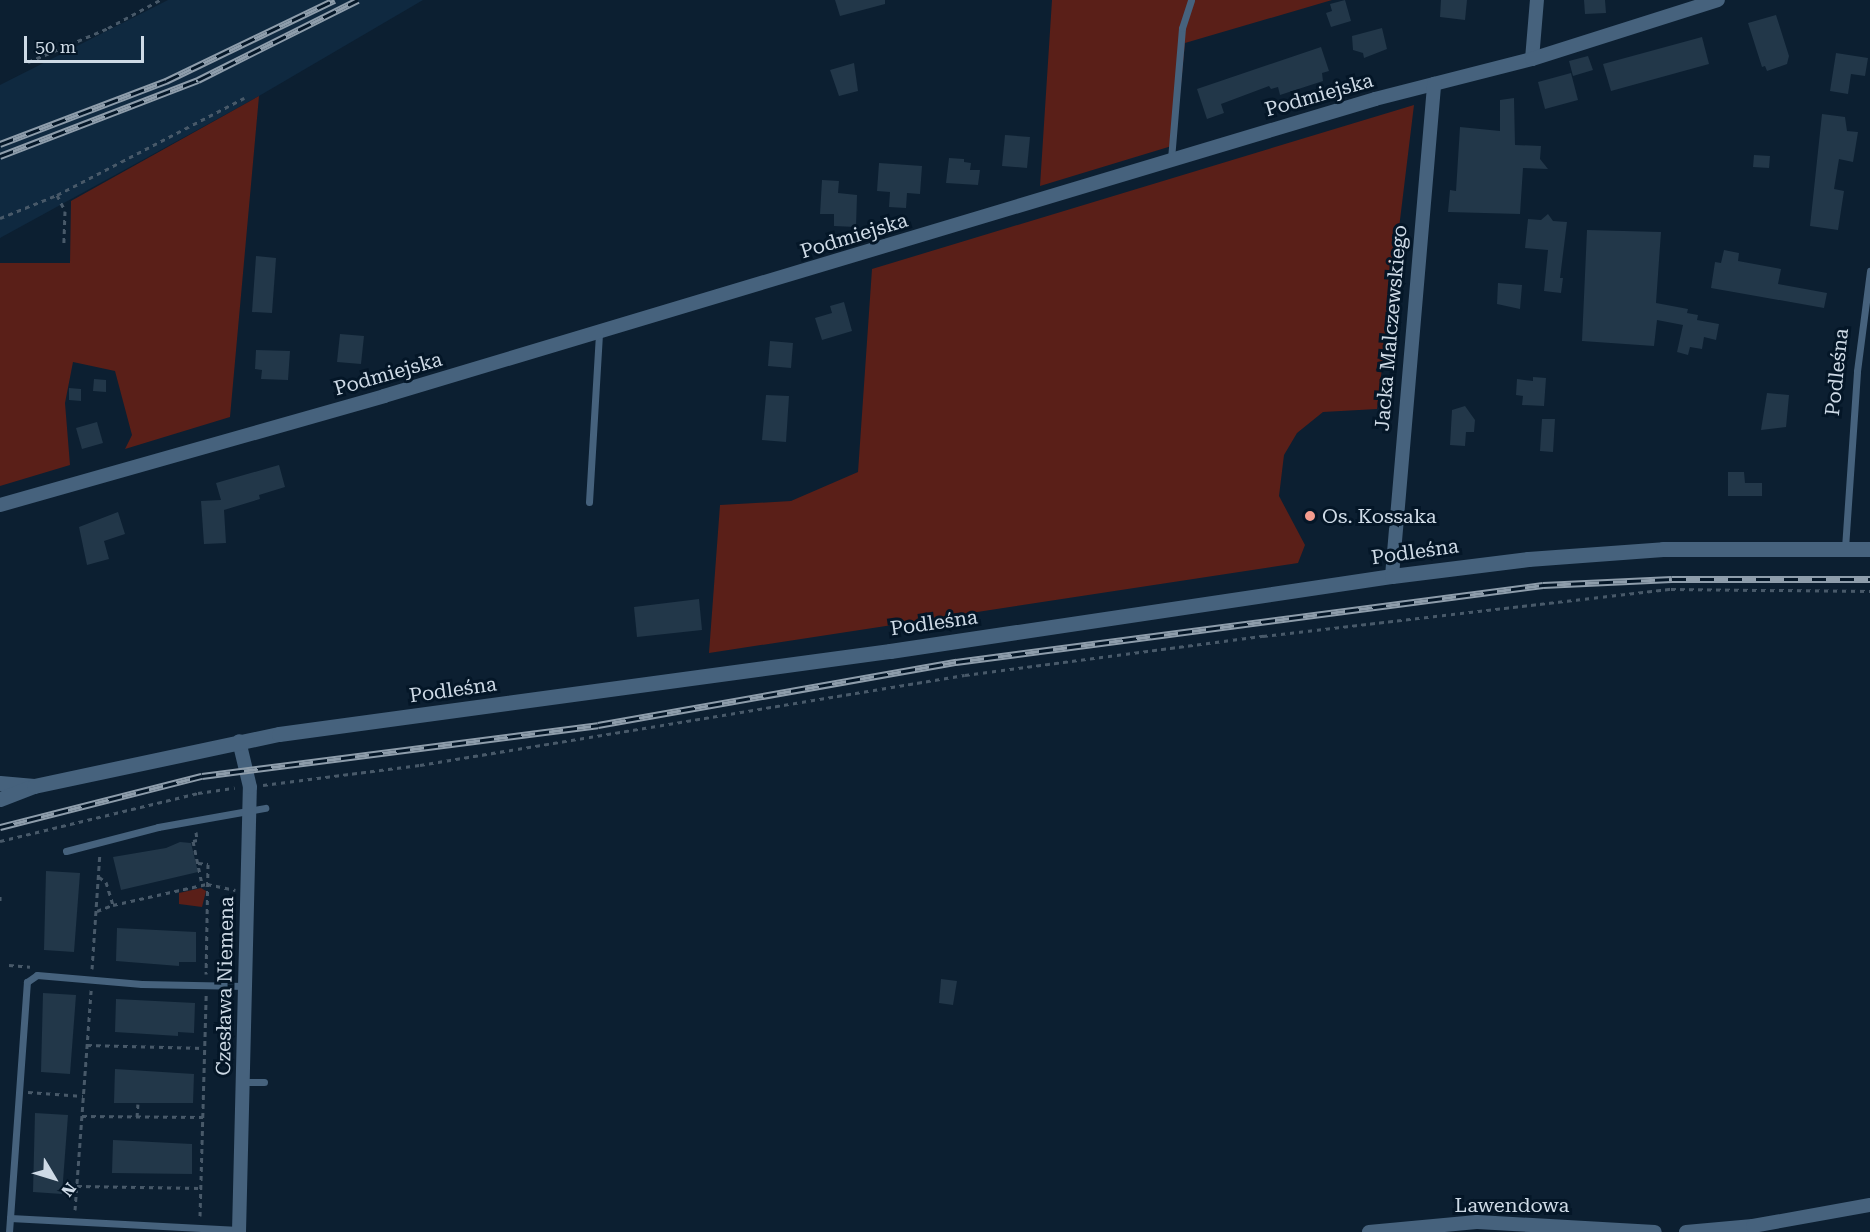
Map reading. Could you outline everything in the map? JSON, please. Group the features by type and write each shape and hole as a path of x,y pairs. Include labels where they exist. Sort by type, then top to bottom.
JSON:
{"street":[{"path":"1532,59 1537,0"},
{"name":"Podmiejska","path":"0,505 599,332 1171,159 1434,84 1532,59 1714,1"},
{"name":"Jacka Malczewskiego","path":"1392,576 1434,84"},
{"name":"Podleśna","path":"0,800 34,786 239,741 866,655 1392,576 1587,554 1870,549"},
{"name":"Czesława Niemena","path":"239,741 249,787 239,1231"},
{"name":"Podleśna","path":"0,783 34,786"},
{"path":"1686,1232 1752,1229 1870,1205"},
{"name":"Lawendowa","path":"1369,1232 1477,1222 1534,1228 1655,1232"}],"lane":[{"path":"1171,159 1182,28 1191,0"},
{"name":"Podleśna","path":"1845,548 1857,371 1870,272"},
{"path":"589,502 599,332"},
{"path":"66,851 265,808"},
{"path":"9,1232 24,988 31,978 245,986"},
{"path":"243,1082 264,1082"},
{"path":"10,1218 239,1231"}],"path":[{"path":"28,62 108,28 160,0"},
{"path":"0,218 57,195 244,98"},
{"path":"57,195 65,211 64,243"},
{"path":"0,841 198,793 420,765 965,675 1286,633 1671,589 1870,591"},
{"path":"184,832 206,828"},
{"path":"195,830 202,885"},
{"path":"92,971 101,854 98,843"},
{"path":"101,854 107,851"},
{"path":"198,862 208,864 200,1228"},
{"path":"99,877 106,882 113,905"},
{"path":"97,911 113,905 207,884 236,890 237,878"},
{"path":"0,896 0,901"},
{"path":"75,1221 91,988"},
{"path":"87,1045 204,1048"},
{"path":"18,1091 83,1096"},
{"path":"137,1117 138,1104"},
{"path":"82,1116 203,1117"},
{"path":"77,1186 201,1188"}],"shaded area":[{"path":"168,0 423,0 259,96 0,238 0,85"},
{"path":"1052,0 1332,0 1185,43 1175,145 1040,186"},
{"path":"259,96 230,417 125,449 132,435 115,371 73,362 65,403 70,465 0,486 0,263 70,263 71,201"},
{"path":"1414,105 1377,409 1323,412 1297,433 1284,455 1279,496 1305,545 1298,563 709,653 720,505 791,501 858,472 872,269"},
{"path":"201,888 206,891 202,907 179,904 179,893"}],"building":[{"path":"835,0 885,0 885,4 840,16"},
{"path":"1345,0 1351,21 1331,27 1326,13 1332,11 1330,4"},
{"path":"1441,0 1467,0 1465,20 1440,17"},
{"path":"1584,0 1605,0 1606,13 1585,14"},
{"path":"1776,15 1789,56 1787,64 1767,71 1765,66 1762,67 1748,23"},
{"path":"1382,28 1387,49 1364,58 1363,53 1353,50 1352,36"},
{"path":"1702,37 1709,64 1611,91 1603,64"},
{"path":"1321,47 1329,71 1322,73 1323,81 1280,95 1278,87 1271,89 1269,86 1221,104 1224,113 1207,119 1197,89"},
{"path":"1836,53 1868,58 1865,76 1851,74 1848,94 1830,91"},
{"path":"1588,56 1593,70 1573,76 1569,61"},
{"path":"854,63 858,91 839,96 830,70"},
{"path":"1571,73 1578,100 1545,109 1538,82"},
{"path":"1514,98 1515,145 1541,146 1540,159 1548,169 1523,168 1520,214 1448,212 1450,190 1456,191 1460,127 1500,131 1500,100"},
{"path":"1822,114 1845,117 1847,131 1858,132 1853,162 1839,159 1834,189 1844,191 1838,230 1810,226"},
{"path":"1005,135 1030,137 1027,168 1002,166"},
{"path":"1754,155 1770,156 1769,168 1753,167"},
{"path":"949,158 964,159 964,162 971,163 970,170 980,170 978,185 946,183"},
{"path":"879,163 922,166 920,194 907,193 906,208 889,207 890,192 877,191"},
{"path":"822,180 839,181 838,193 857,195 856,227 834,226 834,214 820,214"},
{"path":"1548,214 1553,221 1567,222 1560,278 1563,278 1561,293 1544,291 1548,250 1525,248 1528,219 1541,220"},
{"path":"1587,230 1661,232 1656,303 1688,309 1687,313 1698,315 1697,320 1719,324 1716,340 1704,337 1702,349 1690,347 1688,355 1677,352 1683,325 1657,320 1654,346 1582,341"},
{"path":"1724,250 1739,253 1738,261 1781,269 1778,284 1827,293 1824,308 1711,288 1715,262 1721,263"},
{"path":"256,256 276,258 272,313 252,312"},
{"path":"1498,283 1522,285 1520,309 1497,304"},
{"path":"844,302 852,331 822,340 815,318 832,313 830,306"},
{"path":"340,334 364,336 361,364 337,362"},
{"path":"770,341 793,343 791,368 768,366"},
{"path":"256,350 290,351 288,380 261,379 262,370 255,369"},
{"path":"1533,377 1546,378 1544,406 1522,405 1523,396 1516,395 1517,379 1533,381"},
{"path":"94,379 106,380 106,392 93,391"},
{"path":"69,388 81,389 81,401 69,400"},
{"path":"1767,393 1789,395 1786,427 1761,430"},
{"path":"766,395 789,396 786,442 762,440"},
{"path":"1465,406 1475,420 1474,432 1466,432 1465,446 1450,445 1452,410"},
{"path":"1542,419 1555,419 1553,452 1540,451"},
{"path":"97,422 103,443 82,449 76,428"},
{"path":"279,465 285,487 259,495 260,499 224,510 226,543 204,544 201,501 221,500 216,483"},
{"path":"1728,472 1744,472 1745,483 1762,483 1762,496 1728,496"},
{"path":"118,512 125,534 104,541 109,559 87,565 79,527"},
{"path":"699,599 702,630 637,637 634,607"},
{"path":"180,842 191,843 198,872 121,890 113,857 166,848"},
{"path":"46,871 80,873 74,952 44,950"},
{"path":"117,928 196,932 196,962 179,962 179,966 116,961"},
{"path":"941,979 957,981 953,1005 939,1003"},
{"path":"43,993 76,995 70,1074 41,1072"},
{"path":"116,999 195,1003 194,1033 178,1032 178,1036 115,1032"},
{"path":"115,1069 194,1074 193,1103 114,1103"},
{"path":"35,1113 68,1115 62,1194 33,1192"},
{"path":"113,1140 192,1144 192,1174 112,1173"}],"railway":[{"path":"0,144 166,81 334,0"},
{"path":"0,156 198,80 358,0"},
{"path":"0,827 202,776 598,725 956,662 1543,585 1672,579 1870,579"}],"place":[{"name":"Os. Kossaka","path":"1310,516"}]}
